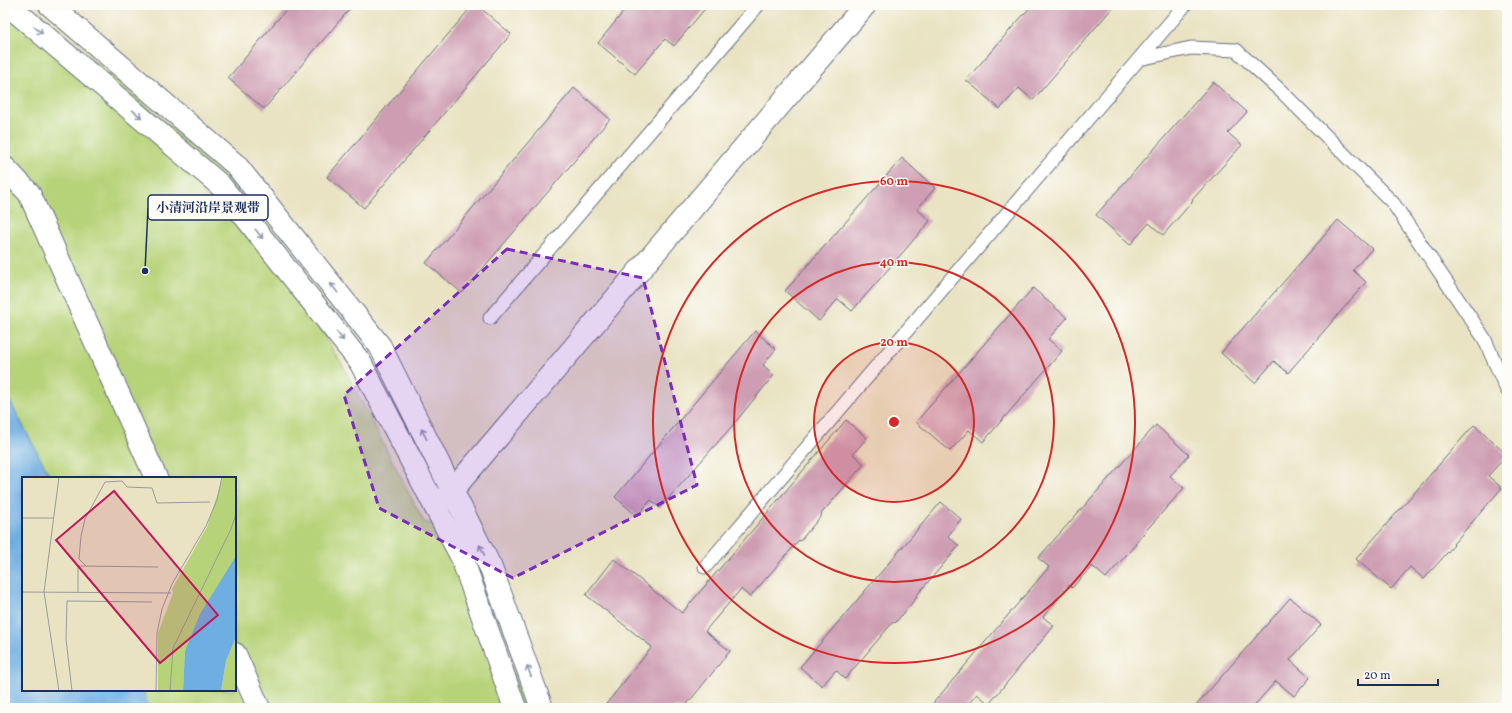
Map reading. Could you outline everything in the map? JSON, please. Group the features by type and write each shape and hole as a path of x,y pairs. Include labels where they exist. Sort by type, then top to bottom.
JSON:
{"main road":[{"path":"8,5 220,185 360,362 462,558 516,708"},
{"path":"50,5 236,165 380,346 491,568 542,708"},
{"path":"435,508 452,491 865,5"},
{"path":"5,168 29,193 156,477"},
{"path":"236,656 259,708"}],"lane":[{"path":"490,318 758,5"},
{"path":"705,567 1185,5"},
{"path":"1139,59 1191,48 1236,50 1273,84 1393,203 1484,338 1507,390"}],"highlighted area":[{"path":"507,249 643,278 697,485 513,578 379,508 344,395"}],"green space":[{"path":"5,5 28,5 228,176 343,366 424,522 459,531 526,708 149,708 143,691 236,691 236,477 50,477 5,392"}],"water":[{"path":"5,392 50,477 22,477 22,691 143,691 149,708 5,708"}],"building":[{"path":"290,5 353,5 264,109 228,78"},
{"path":"473,5 477,5 511,34 364,208 327,177"},
{"path":"629,5 708,5 674,46 665,39 635,74 598,43"},
{"path":"1032,5 1115,5 1033,100 1019,88 1000,109 966,80"},
{"path":"1213,82 1247,112 1228,133 1242,145 1192,200 1193,201 1163,235 1149,223 1130,245 1096,215"},
{"path":"574,88 610,119 462,293 426,263"},
{"path":"902,158 935,188 917,209 930,221 852,311 838,299 819,321 785,291"},
{"path":"1338,220 1372,249 1353,270 1366,282 1288,373 1274,361 1255,383 1221,353"},
{"path":"1033,288 1067,318 1048,339 1062,351 983,442 969,430 950,451 916,422"},
{"path":"755,331 776,349 763,365 774,375 732,426 660,508 651,500 637,516 615,497"},
{"path":"846,420 867,438 853,454 864,464 800,541 799,540 750,597 741,589 705,631 730,651 684,708 603,708 652,647 586,595 614,559 682,613"},
{"path":"1156,425 1189,455 1170,476 1184,488 1106,578 1092,566 1072,588 1069,585 1043,617 1054,626 989,704 977,694 965,708 929,708 1049,567 1038,558"},
{"path":"1474,425 1507,455 1488,476 1502,488 1424,579 1410,567 1391,589 1356,559"},
{"path":"941,502 961,519 948,536 959,546 895,623 893,622 845,679 836,670 822,686 800,667"},
{"path":"1290,598 1321,625 1290,660 1310,678 1294,696 1276,681 1252,708 1194,708"}],"place":[{"name":"小清河沿岸景观带","path":"145,271"}]}
